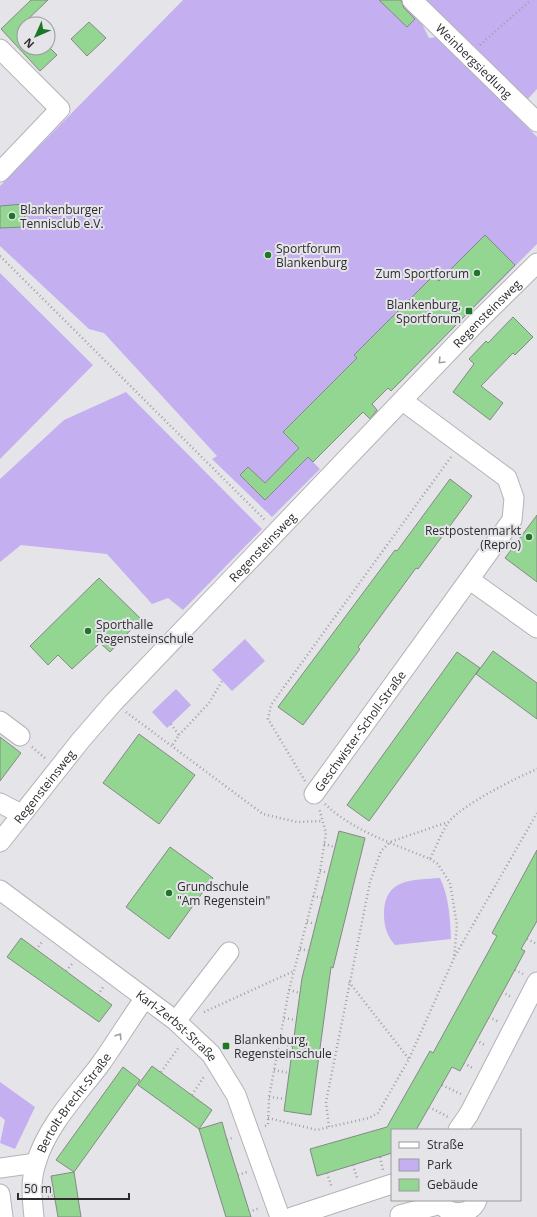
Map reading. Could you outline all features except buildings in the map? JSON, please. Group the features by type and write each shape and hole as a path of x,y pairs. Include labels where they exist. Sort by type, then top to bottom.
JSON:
{"street":[{"name":"Weinbergsiedlung","path":"412,0 537,122"},
{"path":"0,49 60,109 0,172"},
{"name":"Regensteinsweg","path":"2,833 21,814 113,702 478,321 537,263"},
{"name":"Geschwister-Scholl-Straße","path":"314,794 512,520 514,498 507,478 403,401"},
{"path":"470,580 537,628"},
{"path":"0,721 20,736"},
{"path":"0,803 21,814"},
{"name":"Karl-Zerbst-Straße","path":"0,890 145,998 202,1044 219,1065 236,1095 280,1217"},
{"path":"184,1028 205,986 229,952"},
{"path":"459,1129 476,1101 537,982"},
{"name":"Bertolt-Brecht-Straße","path":"34,1217 31,1192 36,1163 50,1132 107,1054 145,998"},
{"path":"0,1168 36,1163"},
{"path":"0,1194 4,1217"},
{"path":"292,1217 391,1200"},
{"path":"426,1201 441,1202 450,1212 463,1214 474,1208 477,1201"}],"path":[{"path":"468,56 531,0"},
{"path":"0,256 276,532"},
{"name":"Geschwister-Scholl-Straße","path":"314,794 297,769 268,719 272,705 461,443"},
{"path":"172,746 179,734 209,703 222,681"},
{"path":"113,702 263,814 297,822 323,821"},
{"path":"171,724 179,734"},
{"path":"20,736 57,769"},
{"path":"329,1127 326,1102 370,882 381,851 390,842 448,822 470,804 521,776 537,769"},
{"path":"249,1131 268,1125 269,1097 289,990 320,871 326,833 314,794"},
{"path":"314,794 333,812 362,829 430,858 438,864 450,883 457,925 454,958"},
{"path":"268,1118 317,1130 369,1118 378,1113 409,1059 454,958 537,813"},
{"path":"430,858 448,822"},
{"path":"324,844 335,847"},
{"path":"320,871 329,873"},
{"path":"313,896 322,898"},
{"path":"307,922 316,924"},
{"path":"527,939 537,944"},
{"path":"300,949 310,951"},
{"path":"161,1072 184,1028 194,1017 294,971"},
{"path":"349,982 409,1059"},
{"path":"289,990 300,993"},
{"path":"284,1018 296,1020"},
{"path":"279,1044 293,1046"},
{"path":"192,1095 207,1072 219,1065"},
{"path":"274,1070 289,1073"},
{"path":"442,1085 476,1101"},
{"path":"269,1097 286,1099"}],"green space":[{"name":"Sportforum Blankenburg","path":"183,0 402,0 418,16 429,38 439,37 537,137 537,244 391,391 387,388 372,404 378,411 370,419 363,412 313,462 320,469 272,517 212,459 217,456 104,333 89,329 0,246 0,186"},
{"path":"426,0 537,0 537,89 526,101"},
{"path":"0,273 93,365 0,459"},
{"path":"126,392 262,529 183,610 168,598 152,604 107,554 21,545 0,562 0,479 64,420"},
{"path":"245,639 265,661 232,691 212,670"},
{"path":"176,689 191,705 167,728 152,712"},
{"path":"440,878 447,900 451,939 395,945 386,931 385,923 385,902 389,893 402,883 420,879"},
{"path":"0,1082 35,1107 15,1149 0,1143 5,1120 0,1116"}],"place":[{"name":"Blankenburger Tennisclub e.V.","path":"12,216"},
{"name":"Sportforum Blankenburg","path":"268,255"},
{"name":"Zum Sportforum","path":"477,273"},
{"name":"Blankenburg, Sportforum","path":"469,311"},
{"name":"Restpostenmarkt (Repro)","path":"529,537"},
{"name":"Sporthalle Regensteinschule","path":"88,631"},
{"name":"Grundschule \"Am Regenstein\"","path":"169,893"},
{"name":"Blankenburg, Regensteinschule","path":"226,1046"}]}
